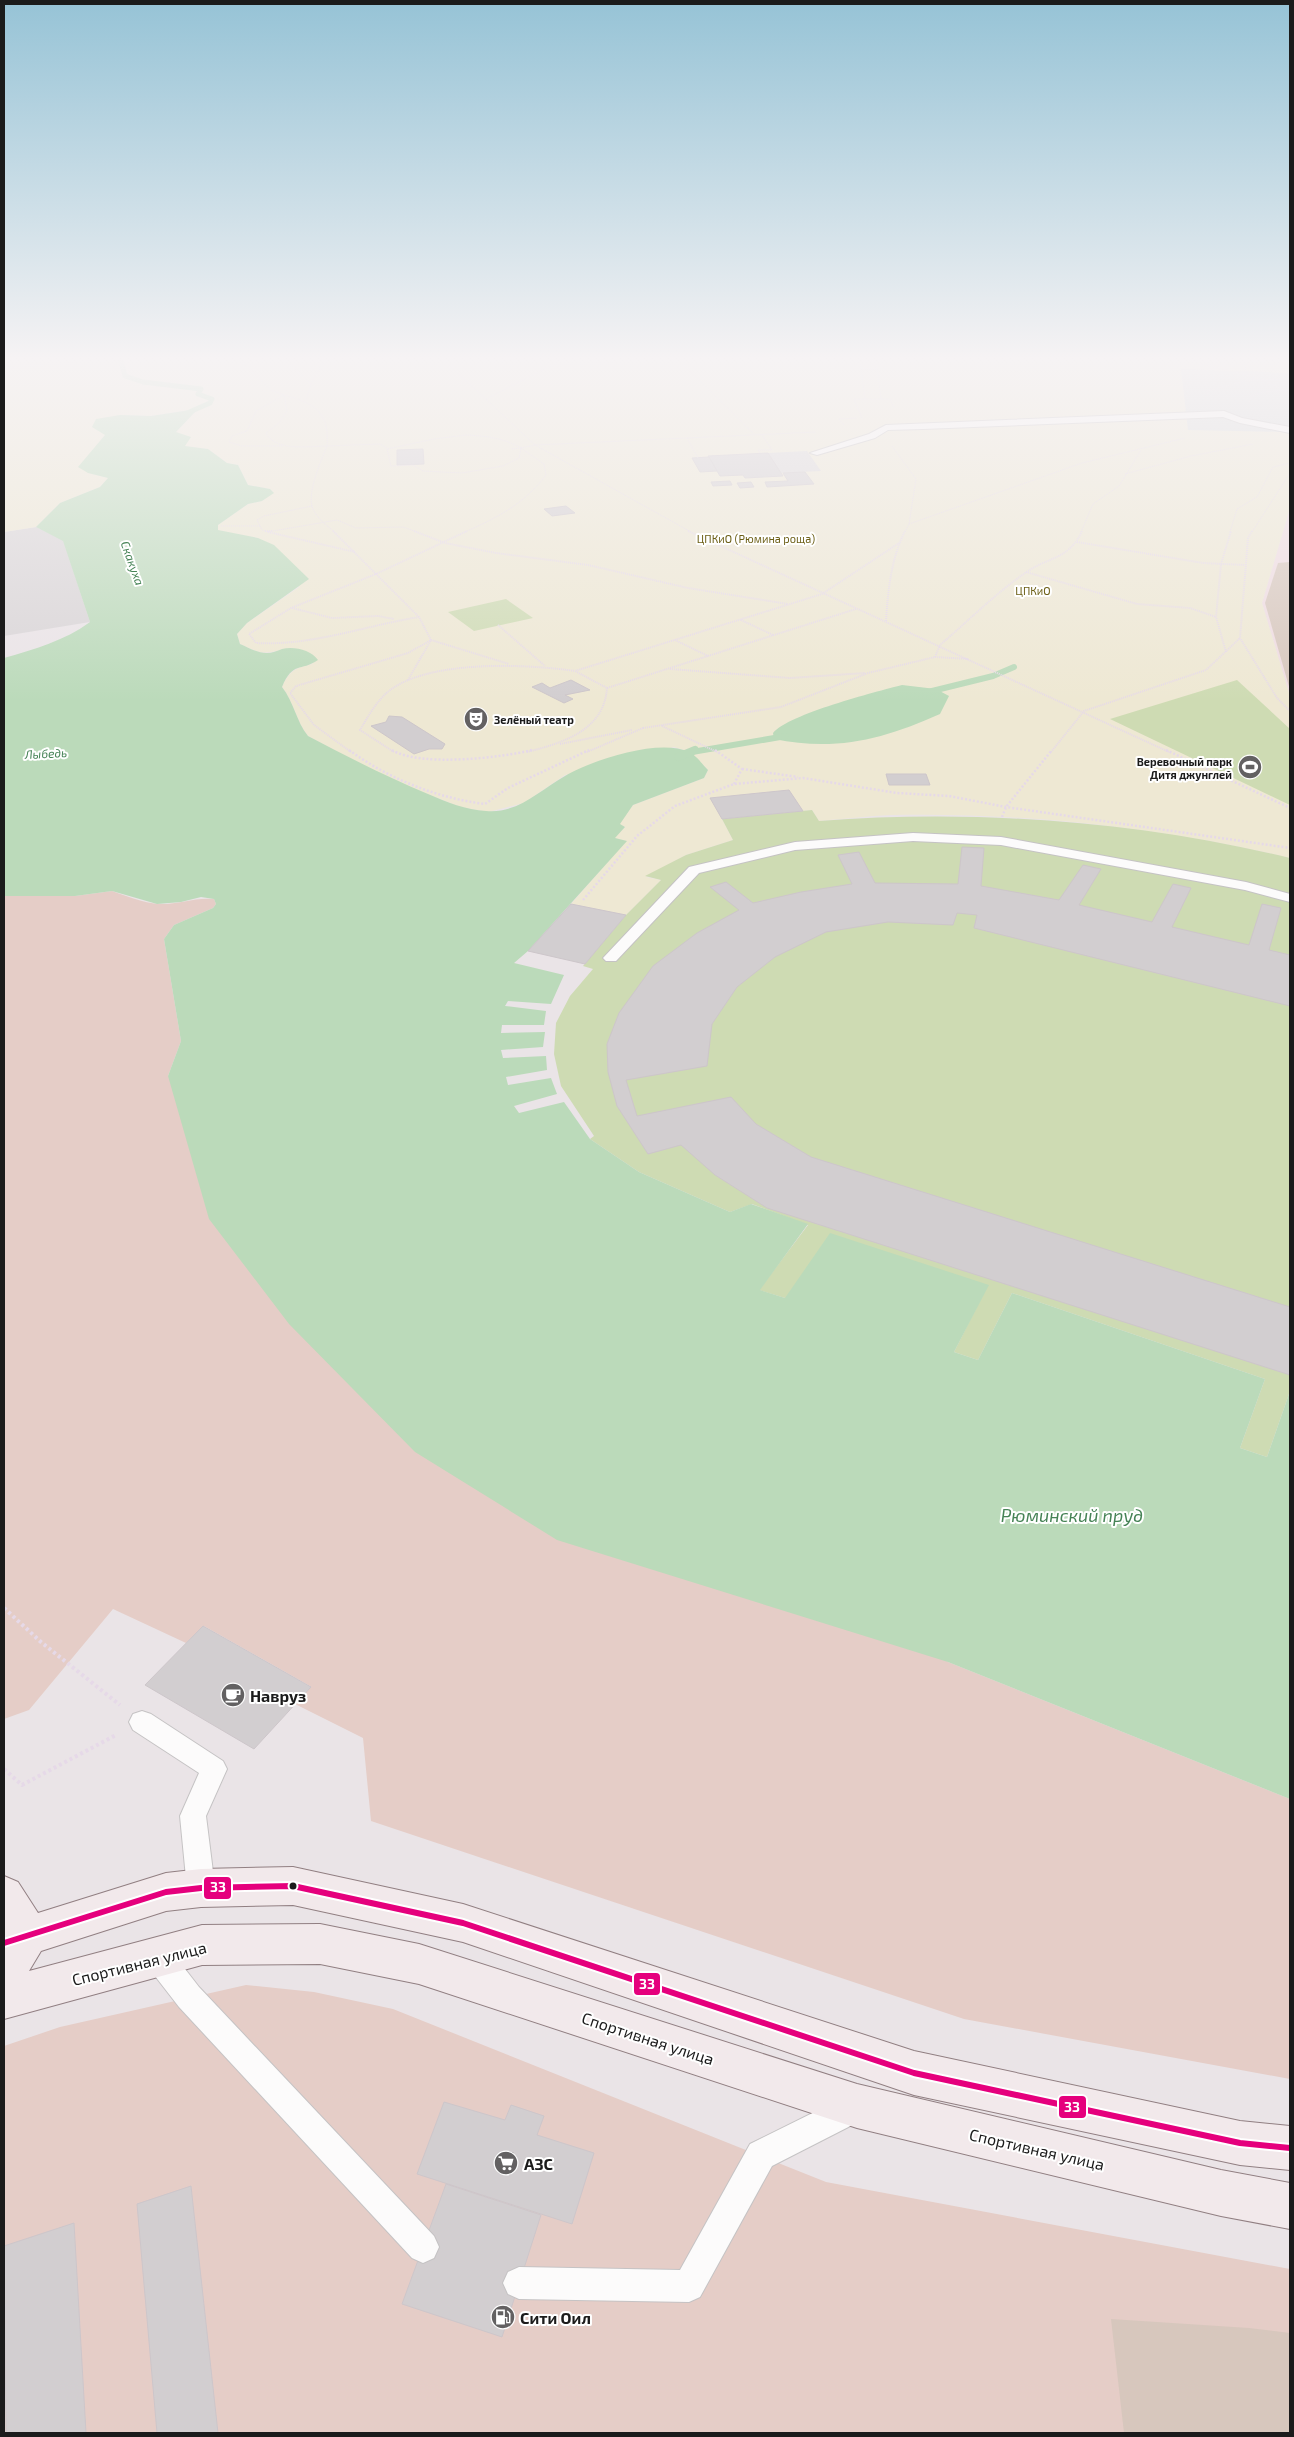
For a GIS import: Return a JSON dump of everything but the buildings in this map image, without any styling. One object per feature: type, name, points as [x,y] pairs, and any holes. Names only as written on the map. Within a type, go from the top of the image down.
[{"type":"main road","points":[[16,1938],[166,1892],[201,1888],[293,1886],[464,1923],[914,2073],[1240,2142],[1290,2148]]},
{"type":"main road","points":[[4,1895],[16,1938],[4,1973]]},
{"type":"main road","name":"Спортивная улица","points":[[4,1998],[202,1945],[320,1944],[419,1964],[857,2106],[1221,2193],[1290,2206]]},
{"type":"lane","points":[[611,958],[694,870],[795,846],[913,837],[1001,841],[1246,886],[1290,898]]},
{"type":"lane","points":[[142,1722],[214,1769],[194,1816],[201,1888]]},
{"type":"lane","points":[[158,1957],[189,1997],[423,2247]]},
{"type":"lane","points":[[519,2283],[689,2286],[761,2155],[857,2106]]},
{"type":"path","points":[[316,475],[312,506],[322,522],[356,552],[418,617],[431,640],[509,664]]},
{"type":"path","points":[[418,617],[397,620],[310,642],[274,645],[256,643],[248,634],[291,608],[376,574],[504,514],[532,493],[546,475]]},
{"type":"path","points":[[588,475],[697,536],[822,594],[940,644],[1290,808]]},
{"type":"path","points":[[886,621],[888,586],[899,543],[909,524],[916,479],[913,475]]},
{"type":"path","points":[[909,524],[1049,475]]},
{"type":"path","points":[[935,657],[940,644],[1026,572],[1066,554],[1077,542],[1093,504],[1119,486],[1125,475]]},
{"type":"path","points":[[1226,652],[1216,617],[1221,564],[1237,509],[1257,497],[1269,475]]},
{"type":"path","points":[[1289,475],[1248,538],[1240,638],[1278,698],[1290,711]]},
{"type":"path","points":[[312,506],[264,516],[257,520],[262,530],[267,532],[356,552]]},
{"type":"path","points":[[267,532],[337,520],[356,528],[404,527],[445,543],[496,553],[588,565],[688,588],[791,604]]},
{"type":"path","points":[[221,526],[260,526]]},
{"type":"path","points":[[1077,542],[1221,564],[1245,565]]},
{"type":"path","points":[[575,671],[822,594],[899,543]]},
{"type":"path","points":[[1026,572],[1137,604],[1190,608],[1216,617]]},
{"type":"path","points":[[291,608],[332,618],[378,616],[397,620]]},
{"type":"path","points":[[856,609],[607,688],[575,671],[545,666],[509,664],[461,667],[408,680],[388,692],[374,707],[360,730],[401,756],[461,760],[508,756],[643,728],[781,707],[868,673],[935,657],[972,660]]},
{"type":"path","points":[[741,620],[774,635]]},
{"type":"path","points":[[498,626],[545,666]]},
{"type":"path","points":[[1002,817],[1006,807],[1084,711],[1206,670],[1240,638]]},
{"type":"path","points":[[408,680],[431,640]]},
{"type":"path","points":[[431,640],[408,653],[296,686],[290,693],[314,725],[360,758],[410,784],[454,800],[485,804],[508,788],[568,762],[601,744],[643,728]]},
{"type":"path","points":[[675,640],[708,656]]},
{"type":"path","points":[[667,669],[790,678],[868,673]]},
{"type":"path","points":[[554,745],[586,730],[606,702],[607,688]]},
{"type":"path","points":[[661,726],[709,746],[742,769],[897,793],[949,796],[1006,807],[1290,848]]},
{"type":"path","points":[[734,784],[742,769]]},
{"type":"path","points":[[583,900],[638,836],[675,806],[734,784],[803,778]]},
{"type":"path","points":[[4,1608],[41,1642],[142,1722],[22,1784],[4,1769]]},
{"type":"shaded area","points":[[1290,508],[1290,696],[1262,603]]},
{"type":"shaded area","points":[[36,527],[63,540],[90,622],[4,636],[4,532]]},
{"type":"shaded area","points":[[1290,562],[1290,690],[1265,603],[1278,563]]},
{"type":"shaded area","points":[[506,599],[533,618],[474,631],[448,612]]},
{"type":"shaded area","name":"Веревочный парк Дитя джунглей","points":[[1237,680],[1290,729],[1290,805],[1110,719]]},
{"type":"shaded area","points":[[812,810],[819,821],[937,817],[1056,821],[1174,835],[1290,858],[1290,1391],[1267,1457],[1240,1448],[1265,1379],[1012,1293],[978,1360],[954,1352],[988,1285],[785,1298],[759,1290],[808,1225],[752,1204],[730,1212],[639,1172],[590,1139],[594,1136],[561,1086],[554,1054],[556,1023],[570,996],[593,969],[583,966],[626,915],[661,880],[645,876],[686,855],[733,840],[722,819]]},
{"type":"shaded area","points":[[112,891],[153,903],[165,904],[214,899],[216,904],[213,908],[174,925],[164,939],[181,1041],[168,1076],[948,1662],[1290,1799],[1290,2079],[964,2019],[371,1821],[363,1738],[295,1704],[310,1686],[204,1626],[186,1643],[113,1609],[29,1710],[4,1719],[4,896],[75,896]]},
{"type":"shaded area","points":[[246,1985],[314,1992],[393,2009],[826,2182],[1290,2269],[1290,2433],[4,2433],[4,2046],[60,2027]]},
{"type":"shaded area","points":[[1111,2319],[1249,2328],[1290,2333],[1290,2433],[1124,2433]]},
{"type":"green space","name":"ЦПКиО","points":[[4,475],[95,475],[108,478],[100,487],[60,503],[36,527],[4,532]]},
{"type":"green space","name":"ЦПКиО","points":[[243,475],[1290,475],[1290,508],[1262,603],[1290,696],[1290,858],[1242,847],[1142,830],[1041,819],[991,816],[891,815],[819,821],[812,810],[803,811],[789,790],[711,798],[733,840],[686,855],[646,877],[661,880],[626,915],[571,904],[626,841],[614,838],[625,827],[619,824],[633,805],[704,778],[708,770],[690,752],[674,747],[565,775],[524,803],[488,812],[460,807],[382,776],[308,736],[282,687],[290,673],[313,664],[284,649],[262,652],[252,649],[240,644],[237,634],[247,623],[299,587],[258,538],[218,531],[218,525],[248,504],[262,501],[273,492],[270,489],[248,485]]},
{"type":"water","name":"Рюминский пруд","points":[[95,475],[243,475],[248,485],[270,489],[274,493],[262,501],[248,504],[218,525],[218,530],[258,538],[274,545],[309,579],[247,623],[237,634],[240,644],[263,653],[287,648],[307,651],[315,657],[318,660],[312,664],[293,670],[282,687],[308,736],[398,781],[449,803],[479,810],[498,811],[508,809],[528,800],[577,770],[608,758],[644,749],[676,748],[689,752],[697,757],[708,770],[704,778],[633,805],[620,824],[625,827],[615,838],[627,841],[528,951],[514,963],[564,975],[551,1004],[508,1001],[505,1006],[546,1011],[544,1025],[502,1025],[501,1033],[545,1032],[543,1047],[501,1050],[503,1058],[546,1056],[547,1070],[506,1077],[508,1085],[551,1078],[557,1094],[514,1106],[519,1113],[564,1102],[590,1139],[639,1172],[730,1212],[751,1204],[808,1224],[760,1290],[785,1298],[830,1233],[989,1285],[954,1352],[978,1360],[1012,1293],[1265,1379],[1240,1448],[1267,1457],[1290,1391],[1290,1799],[948,1662],[557,1540],[415,1452],[289,1324],[209,1219],[168,1076],[181,1041],[164,939],[174,925],[213,908],[216,904],[214,899],[201,897],[181,902],[157,904],[112,891],[75,896],[4,896],[4,658],[60,639],[90,622],[63,541],[36,527],[60,503],[100,487],[108,478]]},
{"type":"water","points":[[902,685],[936,689],[949,696],[940,714],[899,730],[859,741],[818,744],[774,739],[773,733],[796,718],[833,704]]},
{"type":"waterway","points":[[924,693],[993,676],[1014,667]]},
{"type":"waterway","points":[[692,752],[786,736]]},
{"type":"waterway","points":[[678,757],[695,750]]},
{"type":"transit line","name":"33","points":[[4,1943],[166,1892],[201,1888],[293,1886],[463,1923],[914,2073],[1240,2143],[1290,2148]]},
{"type":"place","name":"Зелёный театр","points":[[476,719]]},
{"type":"place","name":"Веревочный парк Дитя джунглей","points":[[1250,767]]},
{"type":"place","name":"Навруз","points":[[233,1695]]},
{"type":"place","name":"АЗС","points":[[506,2163]]},
{"type":"place","name":"Сити Оил","points":[[503,2317]]},
{"type":"park label","name":"ЦПКиО (Рюмина роща)","points":[[756,538]]},
{"type":"water label","name":"Скакуха","points":[[133,563]]},
{"type":"water label","name":"Лыбедь","points":[[46,753]]}]
